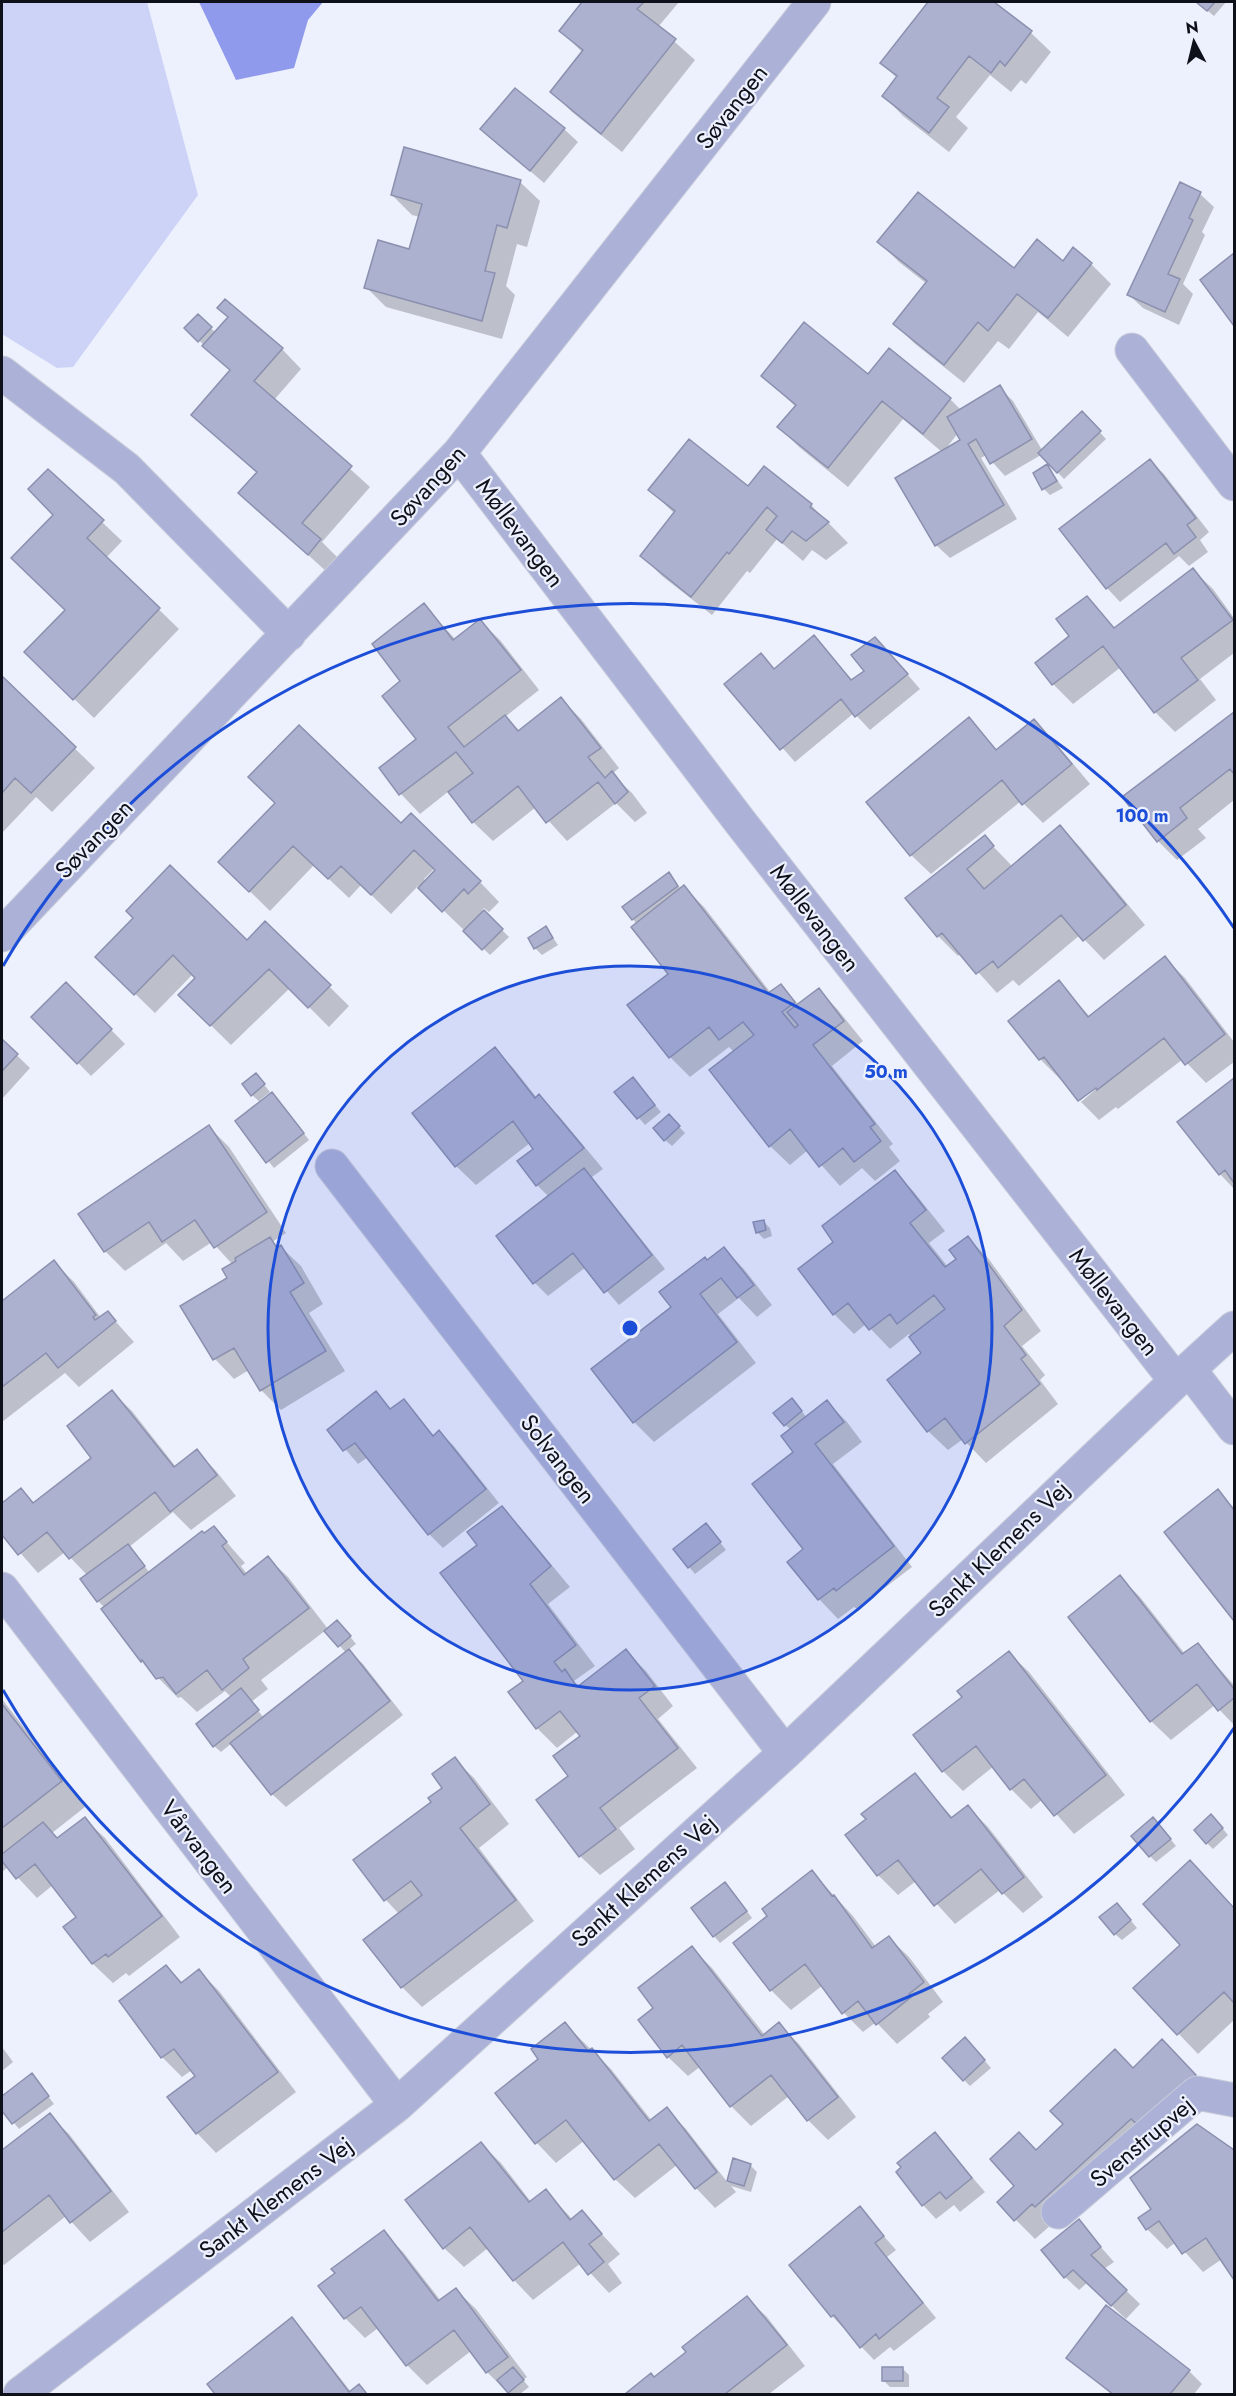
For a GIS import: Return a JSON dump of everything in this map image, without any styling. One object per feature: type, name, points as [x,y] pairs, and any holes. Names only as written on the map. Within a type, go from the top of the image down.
[{"type":"street","name":"Søvangen","points":[[2,935],[290,634],[459,453],[814,2]]},
{"type":"street","points":[[1132,350],[1234,484]]},
{"type":"street","points":[[2,372],[127,469],[290,634]]},
{"type":"street","name":"Møllevangen","points":[[459,453],[741,823],[1182,1375],[1234,1428]]},
{"type":"street","name":"Solvangen","points":[[332,1166],[785,1753]]},
{"type":"street","name":"Sankt Klemens Vej","points":[[20,2394],[397,2105],[785,1753],[1234,1328]]},
{"type":"street","name":"Vårvangen","points":[[2,1589],[397,2105]]},
{"type":"street","name":"Svenstrupvej","points":[[1058,2212],[1197,2093],[1234,2100]]},
{"type":"shaded area","points":[[2,2],[147,2],[198,195],[73,367],[57,368],[2,334]]},
{"type":"water","points":[[199,2],[323,2],[308,20],[294,68],[236,80]]},
{"type":"building","points":[[582,2],[644,2],[637,9],[676,39],[601,134],[550,92],[583,50],[559,31]]},
{"type":"building","points":[[928,2],[994,2],[1032,31],[1005,66],[1000,61],[991,73],[969,56],[937,98],[949,107],[929,133],[882,96],[897,76],[880,63]]},
{"type":"building","points":[[1196,2],[1215,2],[1207,11]]},
{"type":"building","points":[[515,88],[565,128],[530,171],[480,129]]},
{"type":"building","points":[[404,147],[521,180],[507,228],[497,225],[485,271],[495,273],[482,321],[364,288],[378,240],[409,249],[422,204],[391,195]]},
{"type":"building","points":[[1180,182],[1201,192],[1189,218],[1193,220],[1168,274],[1180,279],[1165,312],[1127,295]]},
{"type":"building","points":[[918,192],[1014,268],[1037,239],[1063,261],[1073,247],[1092,263],[1048,318],[1017,294],[988,331],[978,322],[944,365],[893,324],[927,281],[877,242]]},
{"type":"building","points":[[1234,253],[1234,326],[1200,280]]},
{"type":"building","points":[[225,299],[283,348],[254,381],[352,466],[302,523],[321,539],[308,555],[238,493],[257,472],[191,415],[230,370],[202,346],[228,317],[217,308]]},
{"type":"building","points":[[198,314],[212,327],[198,342],[184,328]]},
{"type":"building","points":[[804,322],[868,374],[889,348],[951,398],[923,434],[882,401],[828,468],[777,427],[796,405],[761,376]]},
{"type":"building","points":[[1000,385],[1032,439],[990,464],[976,439],[968,444],[1004,505],[935,546],[895,478],[960,440],[947,417]]},
{"type":"building","points":[[1082,411],[1101,431],[1057,473],[1038,453]]},
{"type":"building","points":[[689,439],[748,486],[764,466],[812,504],[810,507],[829,522],[806,541],[792,531],[782,543],[766,530],[777,516],[767,507],[691,597],[640,556],[675,511],[648,490]]},
{"type":"building","points":[[1150,459],[1196,518],[1187,525],[1196,537],[1174,554],[1166,543],[1106,589],[1059,529]]},
{"type":"building","points":[[1047,464],[1057,481],[1042,490],[1033,473]]},
{"type":"building","points":[[48,469],[104,520],[87,538],[160,608],[73,700],[24,652],[65,610],[11,558],[53,515],[28,489]]},
{"type":"building","points":[[1193,568],[1233,620],[1181,658],[1198,680],[1154,713],[1103,646],[1052,685],[1035,663],[1069,636],[1056,619],[1087,596],[1114,628]]},
{"type":"building","points":[[424,603],[453,640],[480,619],[521,670],[448,727],[464,747],[505,715],[518,731],[561,697],[601,748],[588,757],[605,778],[612,771],[628,792],[615,804],[598,782],[546,823],[518,786],[472,823],[448,792],[473,773],[456,752],[399,795],[379,768],[416,739],[382,696],[400,681],[372,644]]},
{"type":"building","points":[[814,635],[851,680],[864,671],[851,655],[875,637],[908,674],[855,717],[841,699],[780,750],[724,684],[761,653],[774,669]]},
{"type":"building","points":[[2,676],[76,747],[31,793],[15,778],[2,793]]},
{"type":"building","points":[[1234,712],[1234,774],[1230,769],[1180,808],[1187,818],[1157,842],[1122,797]]},
{"type":"building","points":[[969,717],[996,750],[1034,719],[1072,764],[1022,805],[1002,780],[910,856],[866,802]]},
{"type":"building","points":[[299,725],[401,823],[411,813],[481,881],[468,894],[464,889],[442,912],[418,888],[435,870],[414,850],[371,895],[341,866],[328,879],[293,846],[249,892],[218,862],[275,803],[248,777]]},
{"type":"building","points":[[1060,825],[1126,905],[1083,941],[1061,915],[998,968],[993,961],[976,974],[942,933],[937,937],[905,898],[985,835],[994,846],[967,869],[984,889]]},
{"type":"building","points":[[170,865],[247,940],[265,921],[331,985],[308,1008],[269,969],[210,1026],[178,995],[195,978],[173,955],[134,995],[95,957],[133,918],[126,911]]},
{"type":"building","points":[[669,872],[678,886],[632,920],[622,907]]},
{"type":"building","points":[[684,885],[768,993],[781,984],[795,1002],[782,1012],[795,1028],[798,1025],[787,1012],[819,988],[844,1021],[813,1045],[875,1124],[870,1127],[881,1141],[854,1162],[843,1148],[819,1167],[790,1129],[769,1147],[709,1070],[754,1035],[743,1022],[719,1040],[709,1027],[669,1058],[627,1005],[668,974],[631,927]]},
{"type":"building","points":[[484,910],[503,929],[482,950],[463,931]]},
{"type":"building","points":[[546,926],[553,938],[534,949],[528,938]]},
{"type":"building","points":[[1165,956],[1225,1034],[1185,1065],[1164,1038],[1097,1090],[1096,1088],[1078,1101],[1044,1057],[1039,1060],[1008,1021],[1059,980],[1088,1017]]},
{"type":"building","points":[[66,982],[112,1029],[77,1064],[31,1017]]},
{"type":"building","points":[[2,1039],[18,1054],[2,1071]]},
{"type":"building","points":[[495,1047],[535,1098],[539,1094],[584,1148],[536,1186],[517,1161],[533,1149],[513,1121],[455,1167],[412,1113]]},
{"type":"building","points":[[256,1073],[265,1084],[251,1096],[242,1084]]},
{"type":"building","points":[[633,1077],[655,1105],[637,1119],[614,1092]]},
{"type":"building","points":[[1234,1078],[1234,1183],[1225,1170],[1219,1175],[1177,1122]]},
{"type":"building","points":[[272,1092],[304,1133],[266,1163],[235,1121]]},
{"type":"building","points":[[669,1114],[680,1126],[664,1141],[653,1128]]},
{"type":"building","points":[[209,1125],[267,1212],[214,1248],[195,1220],[162,1242],[149,1222],[104,1252],[78,1214]]},
{"type":"building","points":[[584,1168],[652,1255],[604,1293],[573,1253],[533,1284],[496,1236]]},
{"type":"building","points":[[895,1170],[926,1210],[910,1223],[945,1267],[956,1259],[949,1250],[968,1236],[1022,1310],[1004,1326],[1026,1355],[1021,1359],[1040,1384],[965,1444],[945,1418],[927,1432],[887,1380],[921,1353],[909,1337],[945,1309],[934,1295],[897,1324],[890,1314],[869,1330],[848,1303],[833,1315],[798,1269],[833,1242],[822,1226]]},
{"type":"building","points":[[764,1220],[766,1230],[756,1233],[753,1222]]},
{"type":"building","points":[[270,1237],[277,1248],[281,1245],[304,1283],[290,1292],[326,1351],[260,1391],[234,1348],[213,1360],[180,1306],[227,1278],[222,1269],[236,1261],[235,1258]]},
{"type":"building","points":[[724,1247],[754,1285],[737,1298],[721,1278],[700,1294],[737,1342],[633,1423],[591,1369],[671,1307],[659,1292],[705,1257],[707,1260]]},
{"type":"building","points":[[54,1260],[96,1315],[93,1317],[95,1320],[108,1311],[116,1321],[58,1368],[46,1353],[2,1387],[2,1301]]},
{"type":"building","points":[[112,1390],[174,1467],[197,1449],[217,1475],[170,1512],[155,1492],[69,1559],[47,1532],[18,1555],[2,1535],[2,1503],[21,1488],[33,1503],[91,1458],[67,1426]]},
{"type":"building","points":[[376,1391],[390,1409],[404,1399],[433,1436],[439,1430],[486,1489],[428,1535],[355,1443],[343,1451],[327,1430]]},
{"type":"building","points":[[792,1398],[802,1411],[784,1426],[773,1413]]},
{"type":"building","points":[[827,1400],[844,1422],[815,1444],[894,1546],[836,1591],[834,1588],[818,1600],[787,1562],[803,1549],[752,1484],[793,1452],[781,1436]]},
{"type":"building","points":[[1218,1489],[1234,1510],[1234,1621],[1164,1532]]},
{"type":"building","points":[[502,1506],[551,1566],[530,1584],[576,1645],[554,1662],[562,1672],[565,1669],[577,1687],[626,1649],[655,1686],[639,1698],[678,1748],[600,1808],[616,1829],[579,1857],[536,1800],[568,1776],[553,1756],[580,1736],[560,1711],[536,1729],[508,1692],[523,1681],[440,1573],[477,1545],[467,1532]]},
{"type":"building","points":[[706,1523],[721,1542],[688,1568],[673,1549]]},
{"type":"building","points":[[214,1526],[227,1542],[222,1546],[244,1575],[268,1556],[309,1608],[243,1659],[249,1668],[222,1690],[207,1670],[176,1694],[163,1677],[156,1679],[142,1660],[141,1662],[101,1609],[202,1531],[204,1533]]},
{"type":"building","points":[[128,1544],[145,1566],[97,1602],[80,1579]]},
{"type":"building","points":[[1120,1575],[1182,1654],[1198,1643],[1234,1689],[1234,1698],[1218,1711],[1197,1684],[1150,1722],[1068,1617]]},
{"type":"building","points":[[337,1620],[351,1636],[338,1647],[324,1631]]},
{"type":"building","points":[[349,1649],[390,1701],[271,1795],[230,1743]]},
{"type":"building","points":[[1009,1651],[1106,1775],[1054,1816],[1024,1779],[1010,1790],[976,1746],[942,1772],[913,1735],[962,1697],[957,1691]]},
{"type":"building","points":[[241,1688],[259,1710],[213,1747],[196,1724]]},
{"type":"building","points":[[2,1704],[62,1781],[2,1828]]},
{"type":"building","points":[[455,1757],[490,1804],[460,1828],[516,1900],[401,1988],[363,1940],[422,1895],[411,1881],[384,1901],[353,1860],[431,1802],[428,1798],[442,1788],[432,1774]]},
{"type":"building","points":[[915,1773],[951,1818],[968,1805],[1024,1877],[1002,1894],[981,1869],[934,1906],[898,1860],[877,1876],[845,1835],[866,1819],[861,1814]]},
{"type":"building","points":[[1211,1814],[1223,1828],[1206,1844],[1194,1830]]},
{"type":"building","points":[[85,1817],[162,1916],[108,1957],[106,1954],[92,1964],[63,1927],[76,1917],[35,1864],[16,1879],[2,1861],[2,1854],[43,1822],[57,1838]]},
{"type":"building","points":[[1153,1817],[1171,1839],[1149,1857],[1131,1836]]},
{"type":"building","points":[[1190,1860],[1234,1908],[1234,2003],[1224,1992],[1177,2035],[1133,1988],[1180,1945],[1143,1904]]},
{"type":"building","points":[[812,1870],[832,1896],[834,1895],[872,1948],[889,1936],[924,1982],[909,1994],[911,1997],[876,2025],[858,2001],[842,2014],[805,1964],[770,1991],[733,1943],[767,1916],[762,1909]]},
{"type":"building","points":[[725,1882],[747,1911],[713,1937],[691,1908]]},
{"type":"building","points":[[1117,1903],[1131,1920],[1114,1935],[1099,1917]]},
{"type":"building","points":[[692,1946],[762,2036],[779,2022],[838,2097],[807,2121],[771,2075],[730,2107],[682,2045],[667,2058],[638,2020],[653,2008],[638,1988]]},
{"type":"building","points":[[166,1965],[181,1983],[199,1969],[278,2072],[196,2134],[167,2097],[195,2076],[174,2049],[161,2058],[119,2001]]},
{"type":"building","points":[[565,2022],[588,2051],[592,2048],[649,2121],[667,2107],[717,2172],[695,2189],[659,2144],[614,2180],[566,2120],[535,2144],[495,2093],[538,2059],[531,2049]]},
{"type":"building","points":[[965,2037],[985,2060],[963,2081],[942,2058]]},
{"type":"building","points":[[1162,2039],[1196,2075],[1140,2127],[1131,2119],[1035,2207],[1032,2204],[1014,2221],[997,2202],[1014,2186],[990,2159],[1019,2132],[1036,2150],[1063,2124],[1050,2111],[1115,2049],[1133,2068]]},
{"type":"building","points":[[32,2073],[49,2096],[12,2124],[2,2111],[2,2096]]},
{"type":"building","points":[[50,2113],[111,2191],[70,2223],[49,2195],[2,2232],[2,2150]]},
{"type":"building","points":[[1197,2124],[1234,2150],[1234,2280],[1206,2238],[1182,2254],[1159,2221],[1146,2230],[1138,2218],[1151,2209],[1130,2178]]},
{"type":"building","points":[[935,2132],[972,2178],[946,2199],[940,2192],[922,2206],[896,2172],[901,2167],[897,2163]]},
{"type":"building","points":[[481,2142],[529,2202],[546,2189],[570,2220],[582,2210],[602,2234],[589,2244],[604,2262],[588,2275],[563,2242],[513,2281],[470,2227],[443,2249],[405,2200]]},
{"type":"building","points":[[733,2158],[751,2164],[744,2186],[727,2181]]},
{"type":"building","points":[[860,2206],[884,2236],[875,2243],[923,2303],[879,2339],[876,2334],[860,2348],[834,2315],[831,2317],[789,2265]]},
{"type":"building","points":[[1079,2219],[1101,2247],[1091,2255],[1127,2290],[1111,2306],[1073,2270],[1064,2278],[1041,2250]]},
{"type":"building","points":[[384,2230],[438,2301],[456,2288],[508,2357],[486,2373],[454,2330],[406,2366],[361,2307],[344,2319],[318,2286],[335,2273],[331,2269]]},
{"type":"building","points":[[747,2296],[787,2345],[725,2394],[625,2394],[651,2373],[654,2377],[686,2352],[682,2347]]},
{"type":"building","points":[[1106,2305],[1190,2370],[1170,2394],[1113,2394],[1066,2358]]},
{"type":"building","points":[[292,2317],[349,2392],[359,2384],[367,2394],[215,2394],[207,2384]]},
{"type":"building","points":[[513,2367],[524,2380],[508,2393],[497,2380]]},
{"type":"building","points":[[882,2367],[903,2367],[903,2381],[882,2381]]}]
